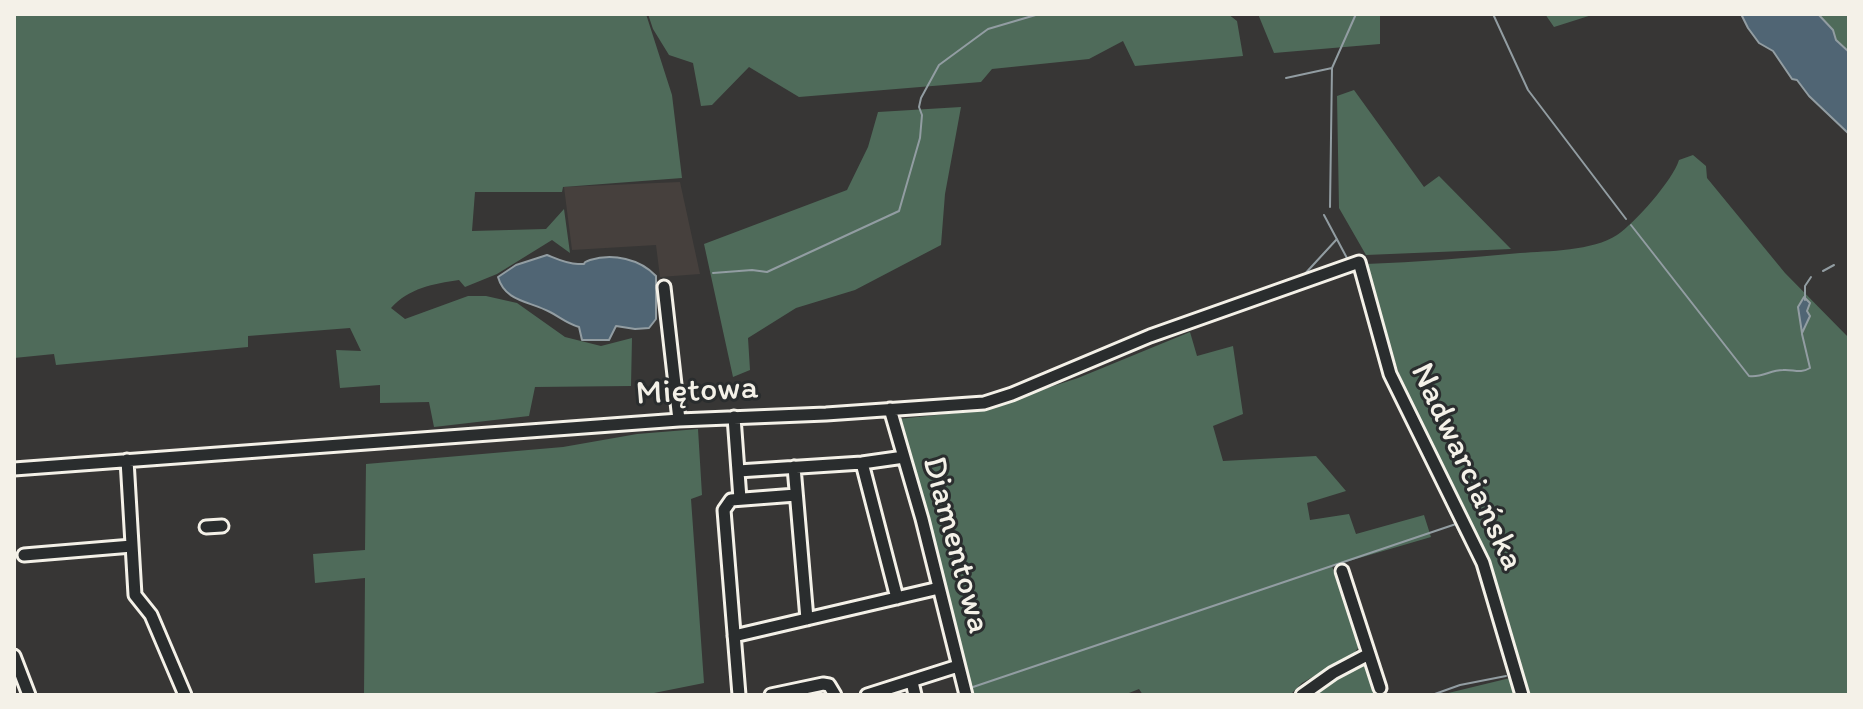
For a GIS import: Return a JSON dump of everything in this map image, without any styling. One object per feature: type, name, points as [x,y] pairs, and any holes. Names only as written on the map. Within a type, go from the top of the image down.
[{"type":"street","name":"Miętowa","points":[[14,469],[679,420],[992,401],[1150,336],[1359,262]]},
{"type":"street","name":"Nadwarciańska","points":[[1359,262],[1390,374],[1483,563],[1522,695]]},
{"type":"street","points":[[664,287],[679,420]]},
{"type":"street","name":"Diamentowa","points":[[890,409],[966,695]]},
{"type":"street","points":[[734,417],[740,499]]},
{"type":"street","points":[[738,471],[862,463],[904,457]]},
{"type":"street","points":[[127,460],[135,595],[151,615],[185,695]]},
{"type":"street","points":[[862,463],[897,598]]},
{"type":"street","points":[[794,467],[807,619]]},
{"type":"street","points":[[739,695],[723,515],[731,500],[796,495]]},
{"type":"street","points":[[206,527],[222,526]]},
{"type":"street","points":[[24,555],[132,546]]},
{"type":"street","points":[[1342,571],[1380,688]]},
{"type":"street","points":[[734,636],[939,588]]},
{"type":"street","points":[[1302,695],[1333,673],[1369,654]]},
{"type":"street","points":[[14,656],[29,695]]},
{"type":"street","points":[[867,695],[958,666]]},
{"type":"street","points":[[912,682],[915,695]]},
{"type":"street","points":[[771,695],[823,684],[829,685],[835,695]]},
{"type":"shaded area","points":[[680,182],[700,274],[660,277],[656,245],[572,250],[564,187]]},
{"type":"green space","points":[[14,14],[646,14],[672,95],[682,178],[563,187],[562,192],[475,192],[472,231],[546,229],[564,209],[570,253],[552,240],[497,274],[465,287],[459,280],[422,288],[391,308],[405,319],[468,296],[486,296],[517,303],[565,337],[601,346],[632,338],[631,386],[535,387],[529,416],[434,427],[429,402],[380,403],[380,385],[340,388],[336,350],[361,351],[350,328],[248,336],[248,347],[56,365],[54,354],[14,358]]},
{"type":"green space","points":[[648,14],[1228,14],[1237,21],[1243,56],[1135,66],[1123,41],[1089,59],[992,69],[981,82],[799,97],[749,67],[712,105],[701,106],[693,63],[669,55]]},
{"type":"green space","points":[[1258,14],[1380,14],[1380,44],[1274,53]]},
{"type":"green space","points":[[1545,14],[1595,14],[1554,27]]},
{"type":"green space","points":[[1818,14],[1849,14],[1849,52],[1836,40],[1833,30]]},
{"type":"green space","points":[[1354,90],[1424,187],[1439,176],[1511,249],[1366,255],[1339,208],[1337,96]]},
{"type":"green space","points":[[961,107],[945,194],[941,245],[855,290],[796,308],[748,338],[750,370],[733,377],[704,244],[847,190],[868,147],[878,112]]},
{"type":"green space","points":[[1693,155],[1706,166],[1707,178],[1785,273],[1849,338],[1849,695],[1531,695],[1407,397],[1363,267],[1366,264],[1557,251],[1596,244],[1625,229],[1661,189],[1679,160]]},
{"type":"green space","points":[[1190,332],[1197,356],[1233,346],[1243,414],[1213,426],[1223,461],[1316,456],[1346,491],[1307,503],[1310,520],[1349,514],[1356,534],[1424,515],[1431,537],[1332,566],[1359,647],[1354,653],[1302,683],[1290,695],[1143,695],[1139,689],[1124,695],[973,695],[898,419],[976,411],[1078,378]]},
{"type":"green space","points":[[698,429],[702,495],[691,499],[704,683],[644,695],[364,695],[365,578],[315,583],[313,554],[365,550],[366,464],[563,447],[637,434]]},
{"type":"green space","points":[[1367,660],[1377,695],[1303,695]]},
{"type":"green space","points":[[1510,678],[1516,695],[1440,695]]},
{"type":"water","points":[[1741,14],[1818,14],[1833,30],[1836,40],[1849,52],[1849,134],[1809,96],[1797,80],[1792,79],[1773,51],[1759,43]]},
{"type":"water","points":[[547,255],[574,264],[608,257],[642,265],[656,276],[656,319],[649,328],[616,326],[609,340],[582,340],[579,327],[519,300],[501,285],[498,277],[516,265]]},
{"type":"water","points":[[1804,297],[1810,303],[1807,311],[1810,316],[1802,333],[1798,307]]},
{"type":"waterway","points":[[713,273],[767,272],[899,211],[920,138],[921,98],[939,65],[988,29],[1039,14]]},
{"type":"waterway","points":[[1330,207],[1332,68],[1356,14]]},
{"type":"waterway","points":[[1493,14],[1528,90],[1626,219]]},
{"type":"waterway","points":[[1286,78],[1332,68]]},
{"type":"waterway","points":[[1324,215],[1348,260]]},
{"type":"waterway","points":[[1631,225],[1749,376],[1810,368],[1802,334]]},
{"type":"waterway","points":[[1302,277],[1337,239]]},
{"type":"waterway","points":[[1823,271],[1834,265]]},
{"type":"waterway","points":[[1805,300],[1805,286],[1811,277]]},
{"type":"waterway","points":[[1388,382],[1461,535]]},
{"type":"waterway","points":[[973,687],[1456,524]]},
{"type":"waterway","points":[[1432,695],[1460,685],[1506,676]]}]
